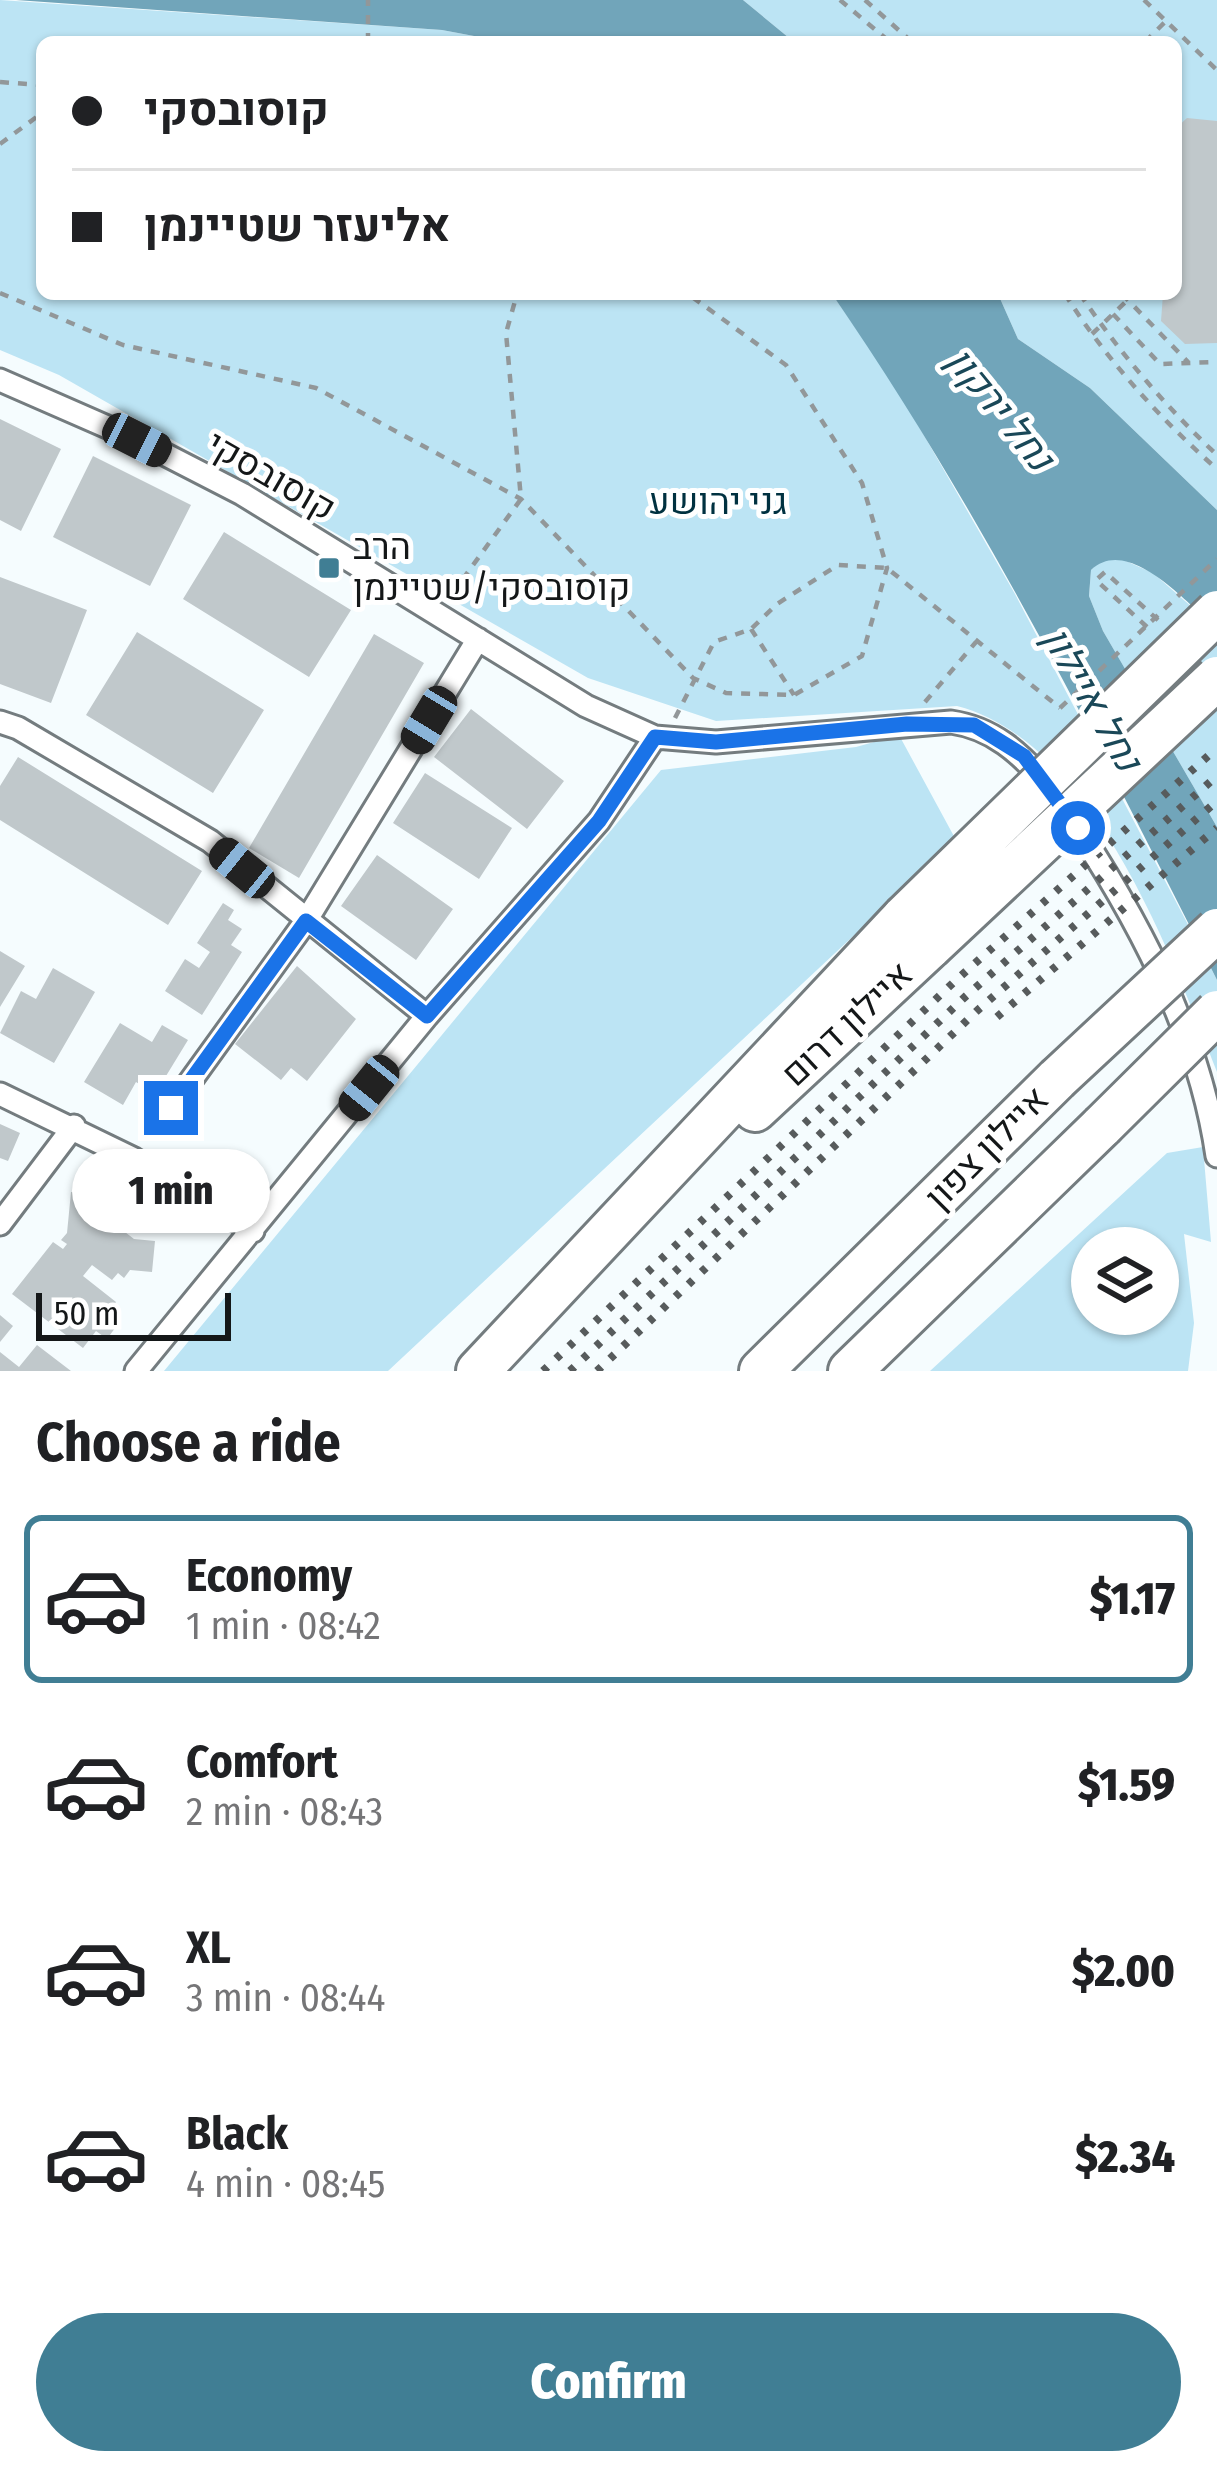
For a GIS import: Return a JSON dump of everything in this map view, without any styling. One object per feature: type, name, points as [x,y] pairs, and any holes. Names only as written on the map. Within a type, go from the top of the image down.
[{"type":"highway","points":[[478,1371],[917,932],[1217,612]]},
{"type":"highway","name":"איילון דרום","points":[[917,932],[1217,679]]},
{"type":"highway","name":"איילון צפון","points":[[761,1371],[1057,1079],[1217,930]]},
{"type":"highway","points":[[850,1371],[1217,1012]]},
{"type":"street","name":"קוסובסקי","points":[[0,380],[137,440],[242,494],[586,706],[660,738],[716,742],[907,724],[974,725],[1024,756],[1056,796],[1140,936],[1178,1014],[1202,1082],[1217,1156]]},
{"type":"street","points":[[171,1108],[306,921],[478,639]]},
{"type":"street","points":[[0,722],[18,728],[209,841],[427,1016]]},
{"type":"street","points":[[136,1371],[427,1016],[599,821],[660,738]]},
{"type":"street","points":[[0,1094],[74,1126],[253,1231]]},
{"type":"street","points":[[0,1224],[74,1126]]},
{"type":"path","points":[[368,0],[368,36]]},
{"type":"path","points":[[865,0],[905,36]]},
{"type":"path","points":[[1144,0],[1182,36]]},
{"type":"path","points":[[845,2],[883,36]]},
{"type":"path","points":[[1151,36],[1166,21]]},
{"type":"path","points":[[1182,36],[1217,70]]},
{"type":"path","points":[[0,82],[36,85]]},
{"type":"path","points":[[0,144],[36,117]]},
{"type":"path","points":[[0,293],[123,345],[316,388],[521,499],[693,678],[726,693],[794,695],[862,656],[886,568],[862,483],[786,365],[696,300]]},
{"type":"path","points":[[438,613],[521,499],[506,333],[515,300]]},
{"type":"path","points":[[1069,300],[1092,334],[1217,469]]},
{"type":"path","points":[[1084,300],[1217,455]]},
{"type":"path","points":[[1092,334],[1125,300]]},
{"type":"path","points":[[1132,300],[1188,362]]},
{"type":"path","points":[[1113,314],[1160,364],[1217,362]]},
{"type":"path","points":[[660,738],[715,642],[751,629],[777,604],[838,565],[886,568],[1060,708],[1217,560]]},
{"type":"path","points":[[1147,627],[1096,580],[1105,572],[1169,629]]},
{"type":"path","points":[[751,629],[794,695]]},
{"type":"path","points":[[907,724],[976,642]]},
{"type":"green space","name":"גני יהושע","points":[[0,0],[474,36],[36,36],[36,300],[836,300],[894,383],[1015,594],[1217,980],[1217,1072],[1176,970],[1121,858],[1087,806],[1049,762],[1006,727],[957,706],[716,721],[588,678],[59,375],[0,350]]},
{"type":"green space","points":[[743,0],[1217,0],[1217,510],[1090,388],[1018,339],[1001,300],[1182,300],[1182,36],[787,36]]},
{"type":"green space","points":[[1117,557],[1153,573],[1217,629],[1217,827],[1103,631],[1089,596],[1091,570],[1102,559]]},
{"type":"green space","points":[[899,735],[956,840],[388,1371],[164,1371],[661,770],[856,747]]},
{"type":"green space","points":[[1203,1147],[1211,1242],[1184,1234],[1194,1323],[1188,1371],[930,1371],[1071,1241],[1071,1335],[1179,1335],[1179,1227],[1087,1227],[1167,1153]]},
{"type":"water","points":[[16,0],[743,0],[787,36],[474,36]]},
{"type":"water","points":[[836,300],[1001,300],[1018,339],[1090,388],[1217,510],[1217,629],[1157,577],[1122,561],[1106,561],[1091,570],[1089,596],[1103,631],[1217,827],[1217,980],[1083,717],[988,544]]},
{"type":"building","points":[[1187,118],[1217,121],[1217,343],[1185,344],[1161,321],[1163,300],[1182,300],[1182,123]]},
{"type":"building","points":[[0,419],[61,449],[21,531],[0,520]]},
{"type":"building","points":[[93,456],[191,505],[150,586],[53,537]]},
{"type":"building","points":[[224,532],[351,610],[309,677],[183,599]]},
{"type":"building","points":[[0,577],[87,610],[51,703],[0,684]]},
{"type":"building","points":[[137,632],[264,710],[213,793],[86,715]]},
{"type":"building","points":[[374,634],[424,663],[299,878],[249,848]]},
{"type":"building","points":[[471,709],[564,781],[527,829],[434,757]]},
{"type":"building","points":[[18,757],[202,871],[168,925],[0,820],[0,786]]},
{"type":"building","points":[[425,773],[512,828],[479,879],[393,823]]},
{"type":"building","points":[[377,855],[453,909],[416,960],[341,906]]},
{"type":"building","points":[[223,903],[234,910],[228,920],[242,929],[231,945],[242,952],[202,1015],[165,991],[185,959],[199,968],[210,952],[197,943]]},
{"type":"building","points":[[0,951],[25,966],[0,1007]]},
{"type":"building","points":[[297,966],[356,1019],[307,1081],[291,1068],[281,1080],[235,1044]]},
{"type":"building","points":[[53,968],[95,992],[54,1063],[0,1033],[21,991],[36,999]]},
{"type":"building","points":[[120,1023],[152,1042],[162,1025],[188,1040],[155,1094],[136,1082],[123,1105],[84,1082]]},
{"type":"building","points":[[0,1124],[20,1133],[8,1161],[0,1158]]},
{"type":"building","points":[[71,1192],[106,1196],[103,1215],[134,1239],[155,1241],[152,1272],[130,1270],[124,1278],[118,1273],[112,1280],[92,1265],[83,1276],[116,1302],[106,1315],[118,1324],[107,1339],[96,1331],[83,1348],[12,1294],[53,1242],[63,1249],[67,1244],[61,1240],[67,1233]]},
{"type":"building","points":[[0,1315],[13,1326],[0,1342]]},
{"type":"building","points":[[37,1345],[71,1371],[0,1371],[0,1352],[19,1367]]},
{"type":"railway","points":[[543,1371],[954,982],[1217,748]]},
{"type":"railway","points":[[570,1371],[966,996],[1217,776]]},
{"type":"railway","points":[[597,1371],[979,1009],[1217,801]]},
{"type":"railway","points":[[997,1017],[1217,828]]},
{"type":"place","name":"הרב קוסובסקי/שטיינמן","points":[[329,568]]},
{"type":"route","points":[[171,1108],[306,921],[427,1016],[599,821],[655,737],[716,742],[907,724],[974,725],[1024,756],[1078,828]]},
{"type":"water label","name":"נחל ירקון","points":[[1000,409]]},
{"type":"water label","name":"נחל איילון","points":[[1092,699]]}]
